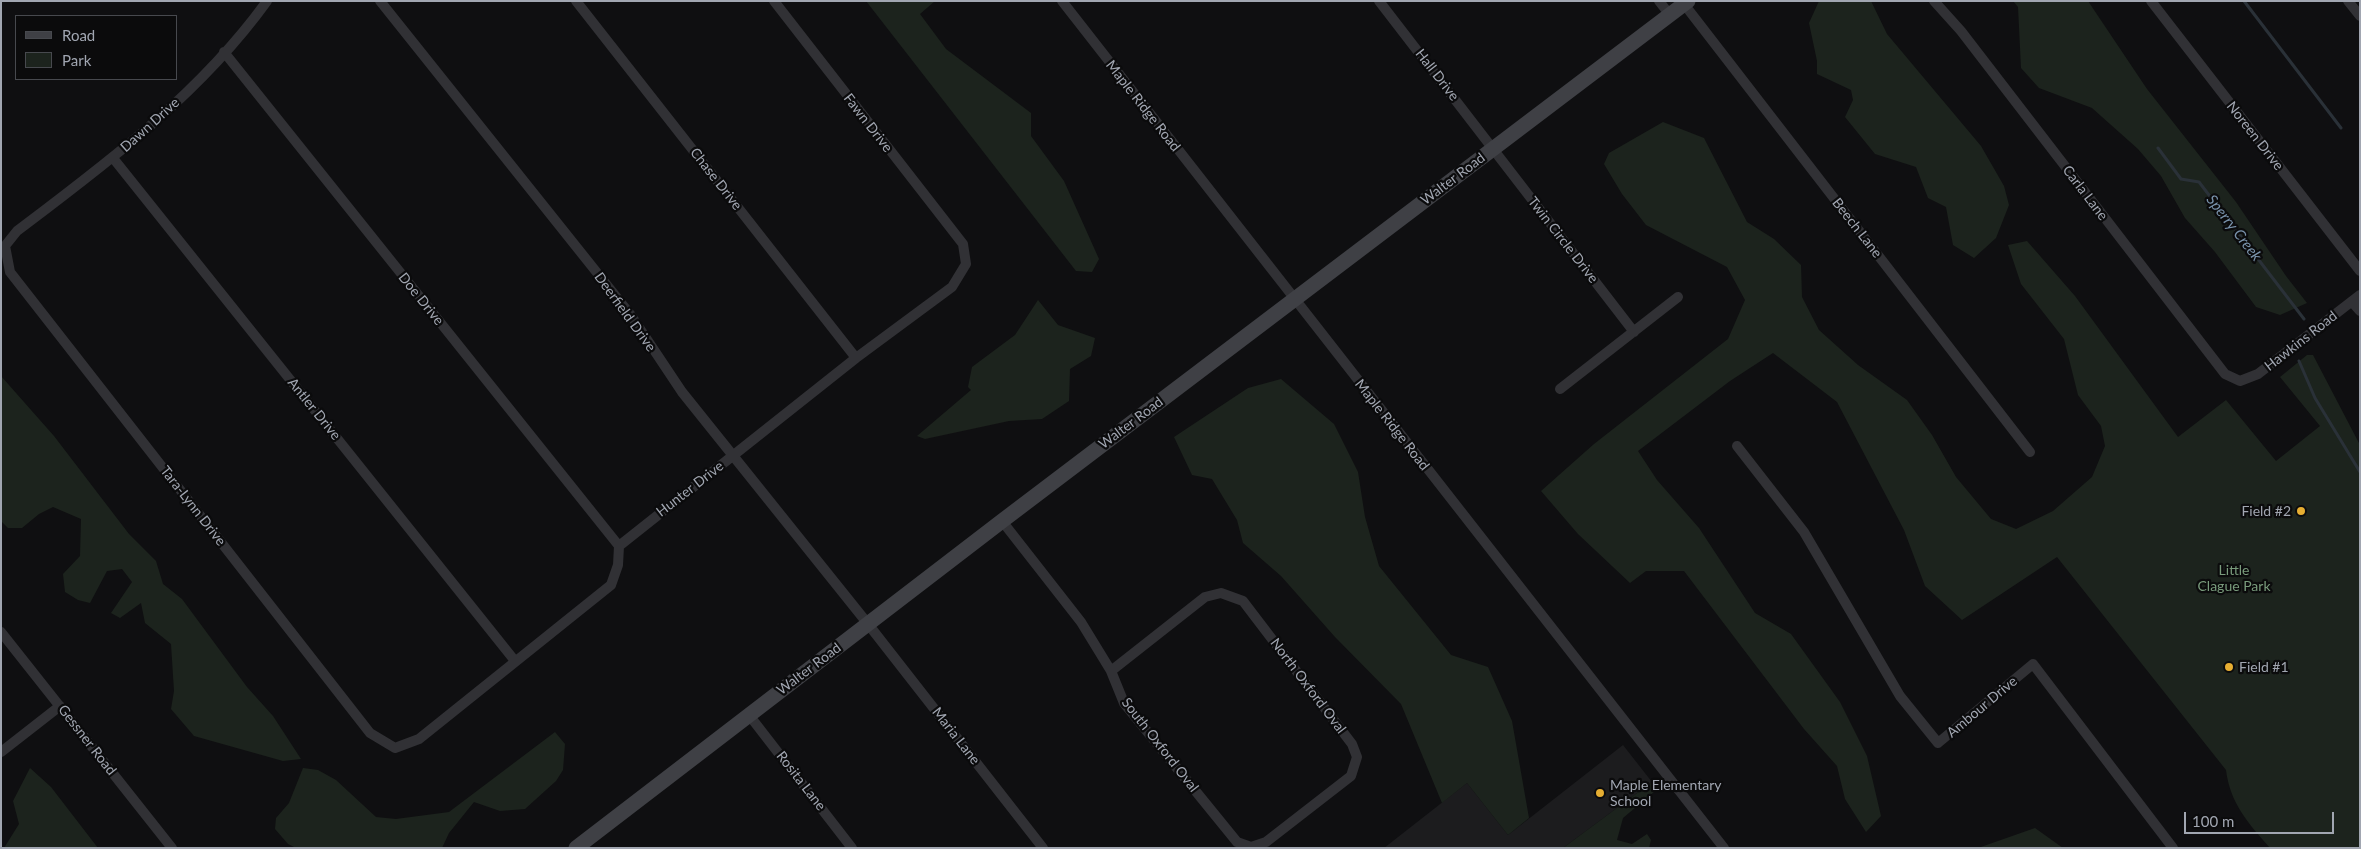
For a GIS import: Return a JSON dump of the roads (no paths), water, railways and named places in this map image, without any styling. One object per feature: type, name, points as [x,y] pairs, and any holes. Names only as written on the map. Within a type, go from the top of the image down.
[{"type":"street","name":"Dawn Drive","points":[[17,231],[113,158],[171,108],[224,52],[266,1]]},
{"type":"street","name":"Deerfield Drive","points":[[380,1],[630,314],[682,392],[868,624]]},
{"type":"street","name":"Chase Drive","points":[[576,1],[856,358]]},
{"type":"street","name":"Fawn Drive","points":[[774,1],[963,244]]},
{"type":"street","name":"Maple Ridge Road","points":[[1062,1],[1724,848]]},
{"type":"street","name":"Hall Drive","points":[[1379,1],[1494,148]]},
{"type":"street","points":[[1659,1],[1670,15]]},
{"type":"street","name":"Carla Lane","points":[[1934,1],[1962,31],[2217,365],[2225,374],[2240,381]]},
{"type":"street","name":"Noreen Drive","points":[[2151,1],[2360,271]]},
{"type":"street","points":[[2348,1],[2360,16]]},
{"type":"street","name":"Walter Road","points":[[576,848],[1002,521],[1686,3]]},
{"type":"street","name":"Beech Lane","points":[[1686,3],[2030,452]]},
{"type":"street","name":"Doe Drive","points":[[224,52],[619,546]]},
{"type":"street","name":"Twin Circle Drive","points":[[1494,148],[1634,332]]},
{"type":"street","name":"Antler Drive","points":[[113,158],[515,660]]},
{"type":"street","name":"Tara-Lynn Drive","points":[[17,231],[5,246],[10,272],[370,733],[395,748],[419,739],[515,660]]},
{"type":"street","name":"Hunter Drive","points":[[619,546],[856,358],[952,287],[966,264],[963,244]]},
{"type":"street","points":[[1560,388],[1678,297]]},
{"type":"street","points":[[2356,299],[2360,311]]},
{"type":"street","name":"Hawkins Road","points":[[2240,381],[2258,374],[2356,299]]},
{"type":"street","name":"Ambour Drive","points":[[1737,446],[1804,532],[1900,696],[1938,743],[2033,664],[2173,848]]},
{"type":"street","name":"South Oxford Oval","points":[[1002,521],[1081,622],[1111,671],[1124,703],[1237,842]]},
{"type":"street","points":[[515,660],[611,585],[618,565],[619,546]]},
{"type":"street","name":"North Oxford Oval","points":[[1111,671],[1204,597],[1221,593],[1243,601],[1352,744],[1357,757],[1351,776],[1266,842],[1251,847],[1237,842]]},
{"type":"street","name":"Maria Lane","points":[[868,624],[1043,848]]},
{"type":"street","name":"Gessner Road","points":[[1,632],[172,848]]},
{"type":"street","points":[[1,752],[60,706]]},
{"type":"street","name":"Rosita Lane","points":[[749,715],[852,848]]},
{"type":"waterway","points":[[2244,1],[2341,128]]},
{"type":"waterway","name":"Sperry Creek","points":[[2158,148],[2181,179],[2199,182],[2304,319]]},
{"type":"waterway","name":"Sperry Creek","points":[[2299,361],[2315,398],[2360,472]]},
{"type":"place","name":"Field #2","points":[[2301,511]]},
{"type":"place","name":"Field #1","points":[[2229,667]]},
{"type":"place","name":"Maple Elementary School","points":[[1600,793]]},
{"type":"park label","name":"Little Clague Park","points":[[2234,578]]}]
